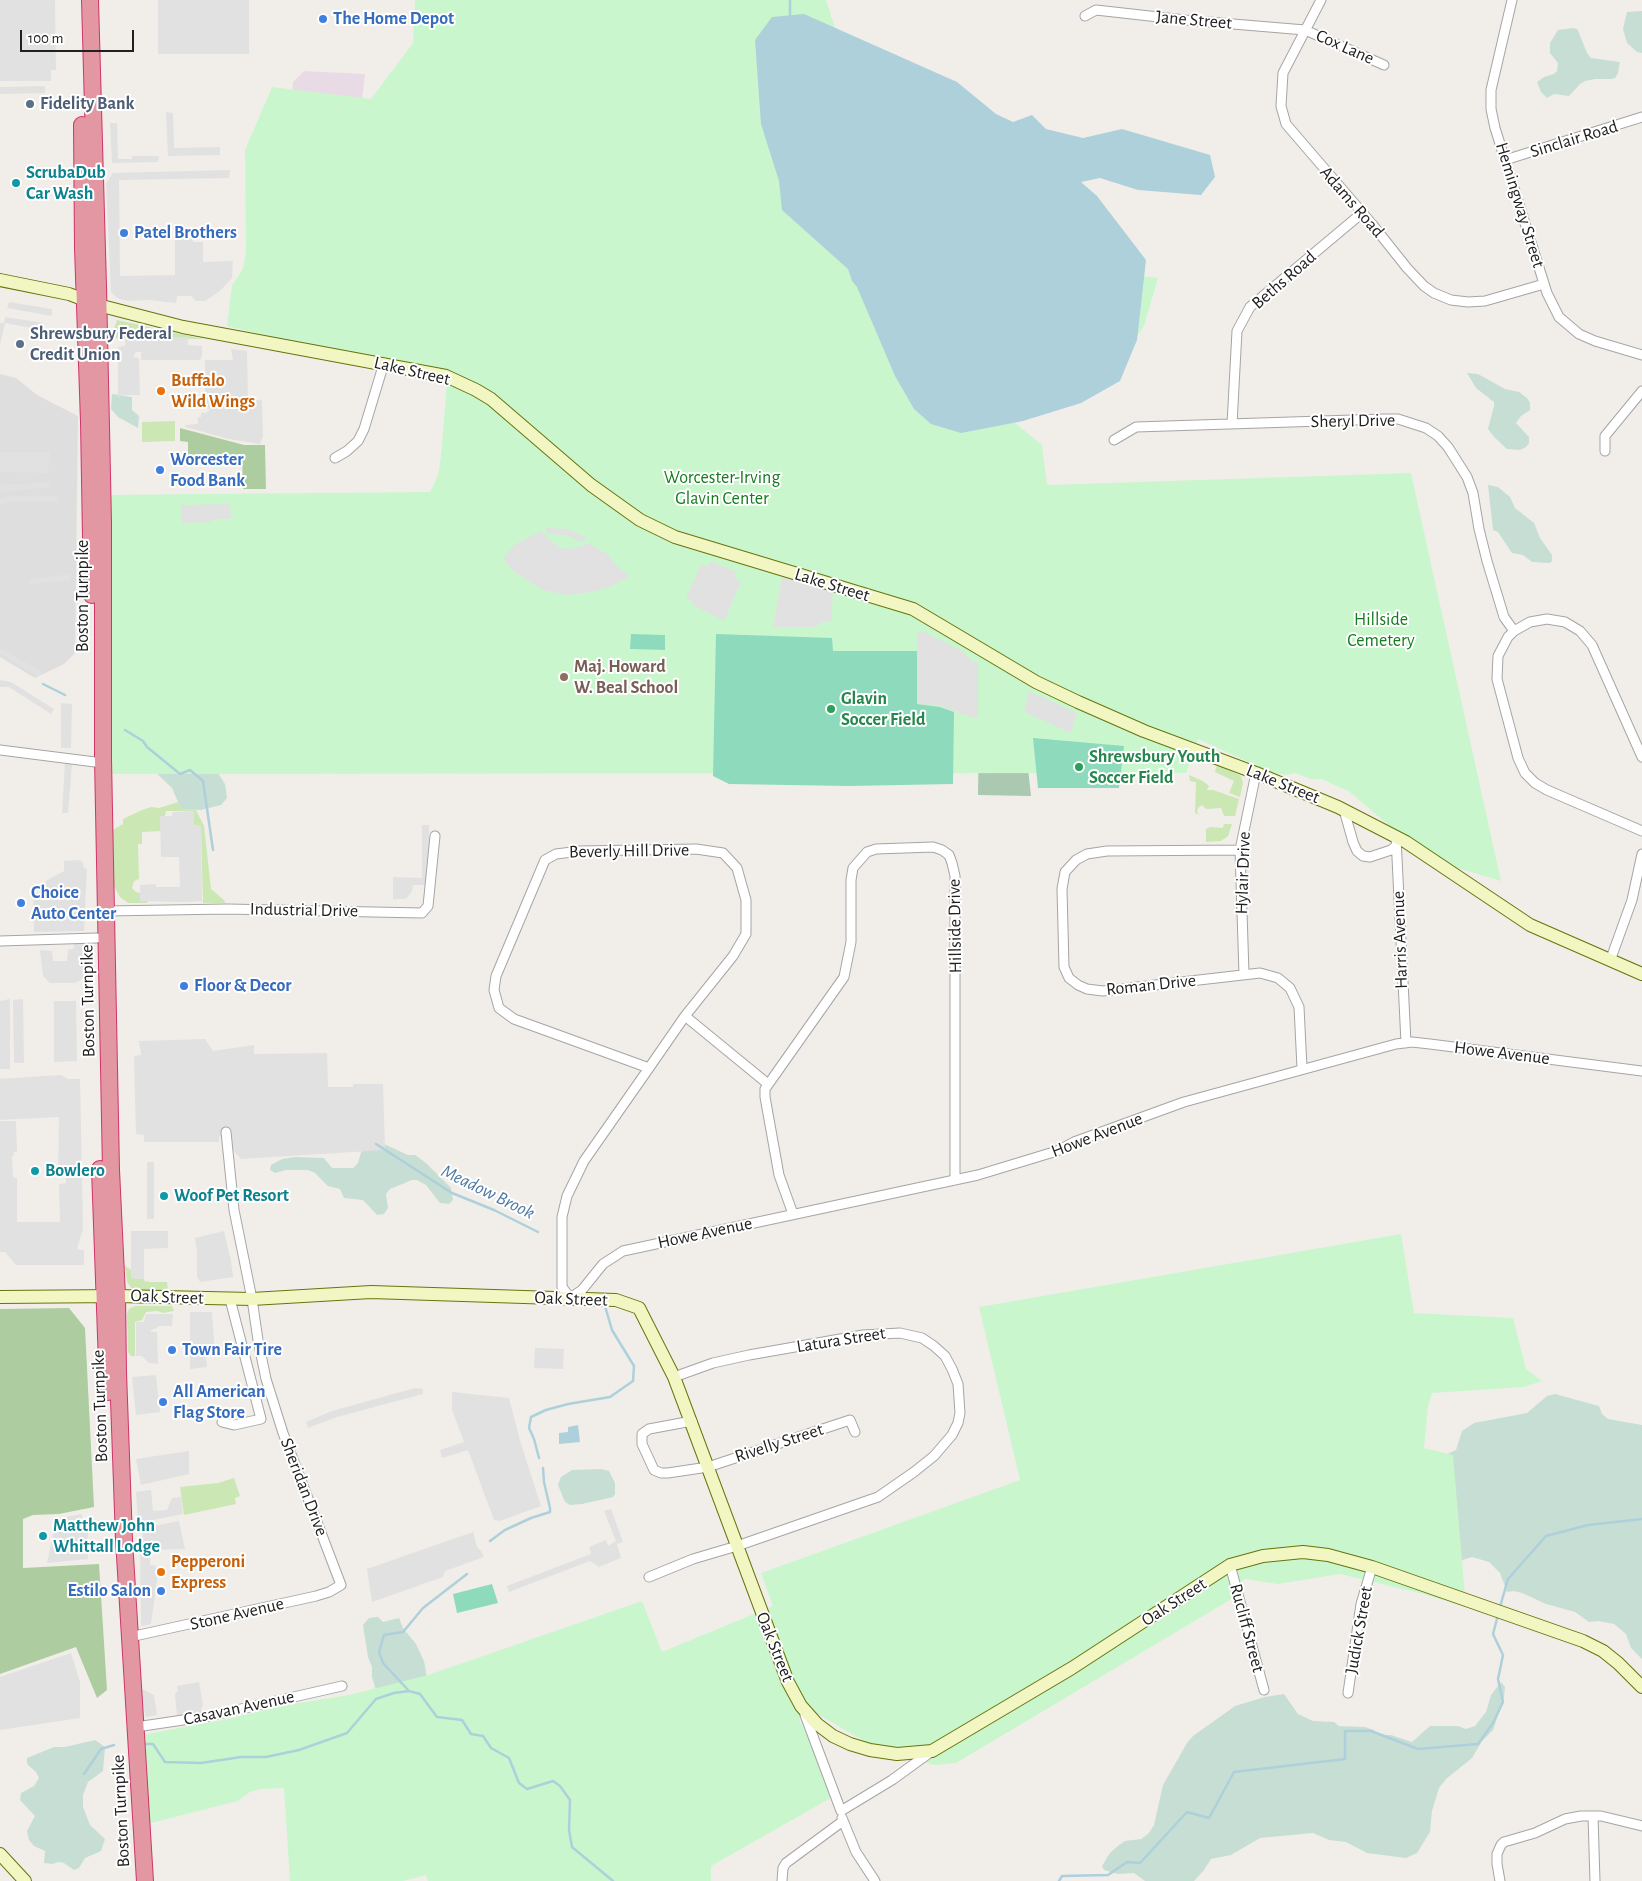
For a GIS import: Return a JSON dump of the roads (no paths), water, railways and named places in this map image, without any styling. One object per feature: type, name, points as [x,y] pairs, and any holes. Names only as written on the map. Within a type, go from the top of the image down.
[{"type":"highway","name":"Boston Turnpike","points":[[82,0],[91,302],[102,523],[102,700],[111,1170],[111,1465],[134,1881]]},
{"type":"highway","name":"Boston Turnpike","points":[[90,0],[91,302],[89,422],[98,1068],[145,1881]]},
{"type":"street","name":"Adams Road","points":[[1321,0],[1283,73],[1281,106],[1286,124],[1407,268],[1424,286],[1434,293],[1451,300],[1485,301],[1544,284]]},
{"type":"street","name":"Hemingway Street","points":[[1512,0],[1493,79],[1490,100],[1493,119],[1505,160],[1544,284],[1554,310],[1572,329],[1595,341],[1642,355]]},
{"type":"street","name":"Jane Street","points":[[1085,16],[1096,10],[1305,30]]},
{"type":"street","name":"Cox Lane","points":[[1305,30],[1384,65]]},
{"type":"street","name":"Sinclair Road","points":[[1505,160],[1642,117]]},
{"type":"street","name":"Beths Road","points":[[1232,424],[1237,331],[1250,307],[1362,213]]},
{"type":"street","name":"Lake Street","points":[[0,280],[69,294],[91,302],[183,327],[442,374],[491,399],[592,485],[640,520],[674,537],[912,609],[1019,672],[1078,702],[1344,810],[1530,926],[1642,974]]},
{"type":"street","points":[[335,458],[347,451],[358,441],[364,429],[384,363]]},
{"type":"street","points":[[1605,451],[1605,436],[1642,391]]},
{"type":"street","name":"Sheryl Drive","points":[[1114,440],[1136,427],[1398,419],[1426,428],[1438,436],[1448,447],[1467,476],[1473,493],[1487,561],[1504,617],[1514,631]]},
{"type":"street","points":[[1642,757],[1592,645],[1586,637],[1573,626],[1552,619],[1530,622],[1514,631],[1499,652],[1496,670],[1518,758],[1526,773],[1535,783],[1547,790],[1642,831]]},
{"type":"street","points":[[0,750],[52,755],[95,762]]},
{"type":"street","name":"Hylair Drive","points":[[1244,974],[1240,850],[1256,773]]},
{"type":"street","points":[[1344,810],[1353,842],[1357,851],[1363,856],[1370,858],[1391,850],[1396,842]]},
{"type":"street","name":"Industrial Drive","points":[[106,911],[228,909],[422,913],[428,906],[436,836]]},
{"type":"street","name":"Harris Avenue","points":[[1396,842],[1406,1043]]},
{"type":"street","name":"Hillside Drive","points":[[768,1084],[844,977],[851,942],[851,880],[853,868],[867,852],[876,849],[934,848],[942,850],[949,855],[955,876],[955,1180]]},
{"type":"street","name":"Beverly Hill Drive","points":[[570,1298],[562,1287],[562,1217],[567,1196],[584,1161],[649,1068],[685,1016],[733,956],[746,934],[746,900],[737,868],[723,853],[696,849],[580,851],[556,854],[545,860],[496,976],[494,990],[499,1008],[514,1019],[649,1068]]},
{"type":"street","name":"Roman Drive","points":[[1240,850],[1107,851],[1087,854],[1076,860],[1066,870],[1063,881],[1062,952],[1065,970],[1071,981],[1081,987],[1094,991],[1111,991],[1244,974],[1260,973],[1272,975],[1283,981],[1293,993],[1299,1007],[1302,1068]]},
{"type":"street","points":[[1610,961],[1632,900],[1642,854]]},
{"type":"street","points":[[0,942],[97,938]]},
{"type":"street","points":[[685,1016],[768,1084],[765,1088],[765,1097],[779,1175],[793,1214]]},
{"type":"street","name":"Howe Avenue","points":[[570,1298],[582,1290],[603,1264],[623,1251],[955,1180],[1020,1164],[1184,1102],[1302,1068],[1406,1043],[1436,1044],[1642,1071]]},
{"type":"street","name":"Sheridan Drive","points":[[226,1132],[234,1210],[258,1340],[271,1396],[286,1442],[341,1585]]},
{"type":"street","name":"Oak Street","points":[[0,1297],[110,1296],[252,1300],[371,1292],[616,1300],[640,1308],[674,1376],[692,1421],[788,1682],[801,1706],[817,1724],[833,1736],[870,1750],[897,1754],[932,1751],[1072,1668],[1230,1565],[1263,1556],[1303,1552],[1328,1555],[1372,1567],[1583,1640],[1602,1650],[1642,1687]]},
{"type":"street","points":[[222,1422],[234,1425],[261,1419],[230,1299]]},
{"type":"street","name":"Latura Street","points":[[650,1577],[693,1559],[737,1546],[878,1496],[925,1465],[944,1446],[958,1423],[960,1403],[956,1377],[944,1356],[934,1346],[915,1336],[892,1332],[863,1335],[749,1355],[712,1363],[674,1376]]},
{"type":"street","name":"Rivelly Street","points":[[692,1421],[649,1429],[642,1434],[642,1444],[652,1467],[658,1472],[668,1473],[708,1467],[850,1420],[855,1432]]},
{"type":"street","name":"Rucliff Street","points":[[1230,1565],[1264,1690]]},
{"type":"street","name":"Judick Street","points":[[1348,1693],[1361,1604],[1372,1567]]},
{"type":"street","name":"Stone Avenue","points":[[130,1637],[316,1596],[329,1592],[341,1585]]},
{"type":"street","name":"Casavan Avenue","points":[[136,1727],[210,1716],[342,1686]]},
{"type":"street","points":[[801,1706],[856,1852],[875,1881]]},
{"type":"street","points":[[841,1811],[892,1780],[932,1751]]},
{"type":"street","points":[[1593,1816],[1595,1881]]},
{"type":"street","points":[[1500,1881],[1497,1864],[1498,1854],[1499,1848],[1504,1842],[1530,1835],[1565,1819],[1593,1816],[1642,1826]]},
{"type":"street","points":[[782,1881],[783,1868],[786,1863],[843,1821]]},
{"type":"street","points":[[0,1854],[25,1881]]},
{"type":"water","points":[[804,14],[957,82],[996,114],[1013,122],[1032,115],[1046,129],[1083,138],[1122,129],[1210,155],[1215,177],[1201,195],[1138,190],[1100,178],[1081,182],[1097,196],[1146,260],[1137,340],[1120,381],[1081,403],[1023,421],[961,433],[931,424],[914,409],[895,376],[848,269],[782,210],[779,181],[761,124],[755,40],[772,17]]},
{"type":"water","points":[[578,1425],[580,1442],[559,1444],[559,1433],[568,1432],[568,1427]]},
{"type":"waterway","points":[[790,0],[790,17]]},
{"type":"waterway","name":"Meadow Brook","points":[[43,684],[65,695]]},
{"type":"waterway","name":"Meadow Brook","points":[[125,730],[143,741],[147,747],[180,774],[190,770],[203,781],[213,850]]},
{"type":"waterway","name":"Meadow Brook","points":[[376,1144],[452,1193],[494,1210],[538,1232]]},
{"type":"waterway","name":"Meadow Brook","points":[[539,1458],[529,1428],[531,1417],[546,1410],[568,1404],[610,1397],[633,1381],[634,1366],[612,1330],[605,1306]]},
{"type":"waterway","name":"Meadow Brook","points":[[490,1541],[505,1530],[550,1512],[543,1468]]},
{"type":"waterway","name":"Meadow Brook","points":[[1500,1607],[1508,1579],[1546,1536],[1588,1525],[1642,1519]]},
{"type":"waterway","name":"Meadow Brook","points":[[467,1574],[423,1608],[403,1632],[384,1635],[379,1652],[383,1663],[409,1691],[420,1694],[437,1717],[462,1720],[471,1734],[483,1736],[491,1748],[509,1758],[519,1783],[527,1789],[553,1781],[560,1786],[570,1800],[569,1830],[572,1847],[613,1881]]},
{"type":"waterway","name":"Meadow Brook","points":[[1059,1881],[1062,1876],[1108,1875],[1127,1862],[1140,1863],[1187,1812],[1209,1818],[1234,1772],[1345,1759],[1345,1731],[1371,1731],[1418,1749],[1478,1744],[1493,1723],[1503,1702],[1498,1679],[1503,1655],[1493,1634],[1498,1615]]},
{"type":"waterway","points":[[145,1744],[153,1744],[165,1762],[201,1763],[241,1757],[266,1757],[299,1750],[347,1733],[376,1699],[394,1693],[409,1691]]},
{"type":"waterway","points":[[84,1774],[101,1749],[114,1745]]},
{"type":"place","name":"The Home Depot","points":[[323,19]]},
{"type":"place","name":"Fidelity Bank","points":[[30,104]]},
{"type":"place","name":"ScrubaDub Car Wash","points":[[16,183]]},
{"type":"place","name":"Patel Brothers","points":[[124,233]]},
{"type":"place","name":"Shrewsbury Federal Credit Union","points":[[20,344]]},
{"type":"place","name":"Buffalo Wild Wings","points":[[161,391]]},
{"type":"place","name":"Worcester Food Bank","points":[[160,470]]},
{"type":"place","name":"Maj. Howard W. Beal School","points":[[564,677]]},
{"type":"place","name":"Glavin Soccer Field","points":[[831,709]]},
{"type":"place","name":"Shrewsbury Youth Soccer Field","points":[[1079,767]]},
{"type":"place","name":"Choice Auto Center","points":[[21,903]]},
{"type":"place","name":"Floor & Decor","points":[[184,986]]},
{"type":"place","name":"Bowlero","points":[[35,1171]]},
{"type":"place","name":"Woof Pet Resort","points":[[164,1196]]},
{"type":"place","name":"Town Fair Tire","points":[[172,1350]]},
{"type":"place","name":"All American Flag Store","points":[[163,1402]]},
{"type":"place","name":"Matthew John Whittall Lodge","points":[[43,1536]]},
{"type":"place","name":"Pepperoni Express","points":[[161,1572]]},
{"type":"place","name":"Estilo Salon","points":[[161,1591]]},
{"type":"park label","name":"Worcester-Irving Glavin Center","points":[[722,488]]},
{"type":"park label","name":"Hillside Cemetery","points":[[1381,630]]}]
